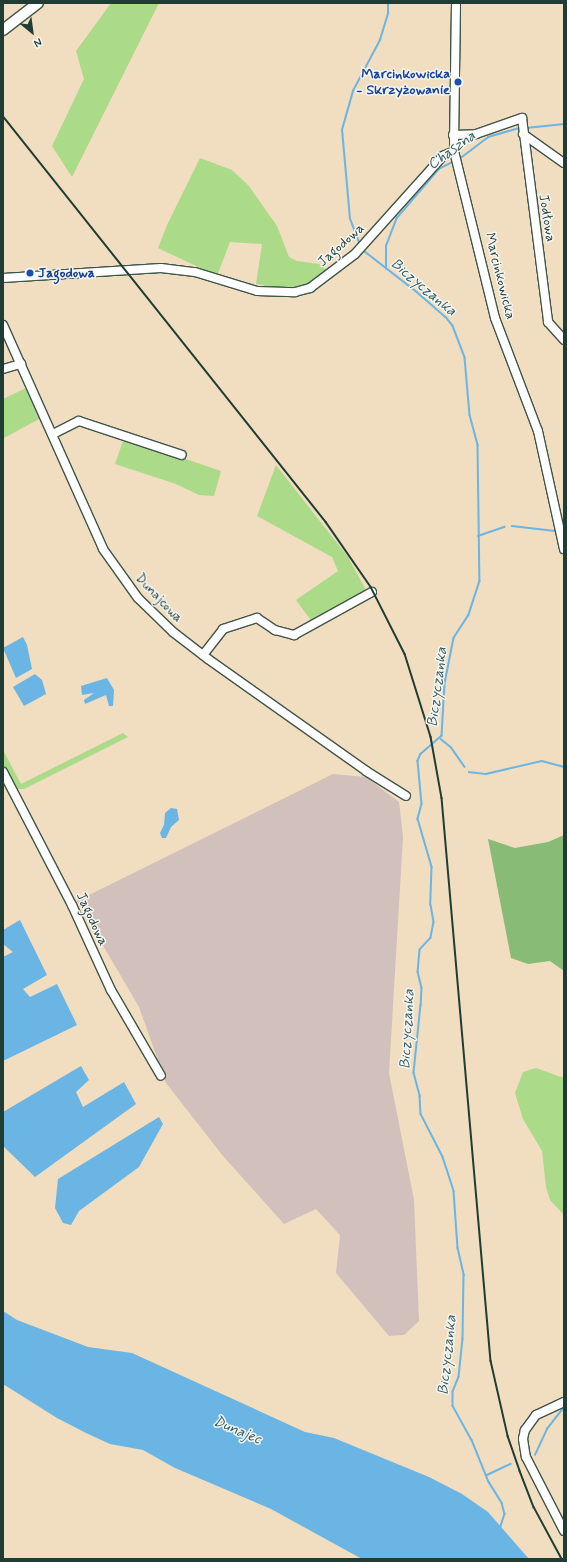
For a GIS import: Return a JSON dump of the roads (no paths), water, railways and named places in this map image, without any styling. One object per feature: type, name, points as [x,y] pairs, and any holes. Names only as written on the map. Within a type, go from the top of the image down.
[{"type":"main road","points":[[3,30],[38,3]]},
{"type":"street","name":"Marcinkowicka","points":[[456,3],[453,135],[455,158],[496,318],[538,431],[564,549]]},
{"type":"street","points":[[453,135],[476,134],[523,126],[564,163]]},
{"type":"street","name":"Jodłowa","points":[[523,126],[548,322],[564,340]]},
{"type":"street","name":"Jagodowa","points":[[3,278],[161,268],[194,272],[257,291],[295,292],[310,288],[355,254],[443,156],[455,158]]},
{"type":"street","name":"Dunajcowa","points":[[3,325],[53,434],[103,549],[138,598],[173,632],[203,655],[366,771],[406,796]]},
{"type":"street","points":[[3,369],[21,364]]},
{"type":"street","points":[[53,434],[79,421],[182,455]]},
{"type":"street","points":[[203,655],[223,629],[257,618],[275,630],[294,636],[372,592]]},
{"type":"street","name":"Jagodowa","points":[[3,772],[72,905],[111,990],[161,1076]]},
{"type":"street","points":[[564,1402],[536,1415],[524,1430],[523,1439],[526,1457],[564,1531]]},
{"type":"water","points":[[23,637],[27,645],[32,669],[16,678],[3,648]]},
{"type":"water","points":[[35,674],[42,680],[46,694],[24,706],[13,687]]},
{"type":"water","points":[[107,678],[114,690],[113,706],[109,706],[106,695],[85,704],[84,700],[94,693],[82,695],[81,686]]},
{"type":"water","points":[[171,808],[177,809],[179,820],[171,827],[166,838],[162,838],[160,833],[164,825],[165,813]]},
{"type":"water","points":[[20,920],[47,975],[23,989],[30,997],[57,984],[77,1025],[3,1061],[3,957],[13,952],[3,944],[3,930]]},
{"type":"water","points":[[81,1066],[89,1080],[76,1092],[83,1107],[124,1082],[136,1104],[35,1177],[3,1146],[3,1112]]},
{"type":"water","points":[[159,1117],[163,1124],[139,1167],[79,1211],[71,1225],[63,1223],[55,1208],[58,1179]]},
{"type":"water","name":"Dunajec","points":[[3,1311],[17,1320],[88,1347],[132,1353],[305,1432],[334,1438],[429,1477],[462,1494],[488,1512],[529,1559],[362,1559],[271,1509],[175,1468],[143,1450],[110,1444],[86,1433],[57,1418],[3,1384]]},
{"type":"waterway","name":"Biczyczanka","points":[[360,245],[350,219],[342,130],[353,91],[380,40],[388,13],[388,3]]},
{"type":"waterway","name":"Chaszna","points":[[526,128],[564,124]]},
{"type":"waterway","name":"Chaszna","points":[[458,160],[488,137],[520,128]]},
{"type":"waterway","name":"Chaszna","points":[[386,269],[386,246],[397,218],[439,169],[453,162]]},
{"type":"waterway","name":"Biczyczanka","points":[[363,250],[417,292],[446,317],[453,326],[465,358],[470,415],[478,445],[480,581],[469,615],[454,638],[445,684],[442,736],[421,754],[418,761],[422,804],[418,819],[432,867],[431,905],[434,922],[431,938],[420,950],[418,972],[422,988],[414,1073],[420,1096],[421,1114],[443,1157],[454,1191],[458,1248],[464,1275],[463,1339],[459,1377],[453,1392],[453,1406],[472,1440],[489,1482],[502,1503],[505,1514],[500,1529]]},
{"type":"waterway","points":[[512,526],[555,531]]},
{"type":"waterway","points":[[478,536],[504,527]]},
{"type":"waterway","points":[[441,739],[451,747],[465,767]]},
{"type":"waterway","points":[[469,772],[486,774],[542,761],[564,767]]},
{"type":"waterway","points":[[535,1455],[547,1429],[564,1407]]},
{"type":"waterway","points":[[487,1475],[511,1464]]},
{"type":"railway","points":[[3,116],[326,522],[371,587],[405,654],[431,737],[442,798],[491,1361],[508,1436],[520,1471],[534,1507],[562,1559]]},
{"type":"place","name":"Marcinkowicka - Skrzyżowanie","points":[[458,82]]},
{"type":"place","name":"Jagodowa","points":[[30,273]]}]
